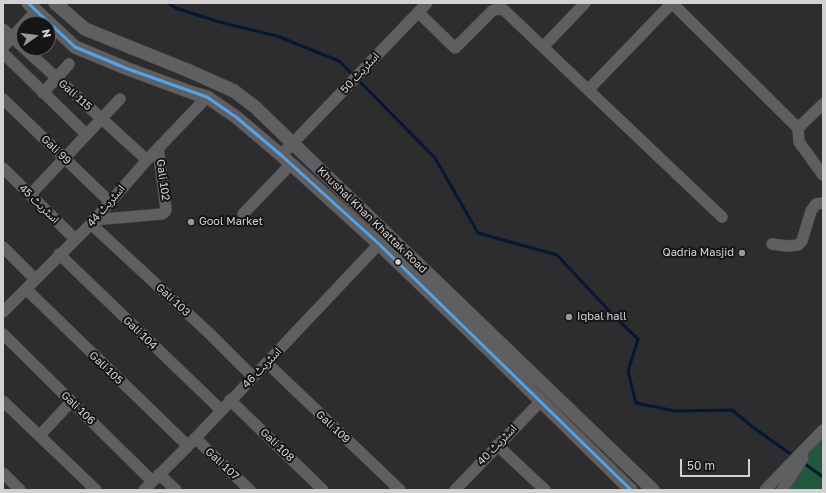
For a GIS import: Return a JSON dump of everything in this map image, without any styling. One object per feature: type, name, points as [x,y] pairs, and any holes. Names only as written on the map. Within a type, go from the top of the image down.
[{"type":"street","name":"Khushal Khan Khattak Road","points":[[55,3],[85,30],[187,70],[234,91],[254,107],[293,143],[496,347],[541,401],[631,490]]},
{"type":"street","name":"اسٹریٹ 50","points":[[281,155],[427,3]]},
{"type":"street","points":[[543,47],[584,3]]},
{"type":"street","points":[[588,90],[672,3],[798,128],[799,142],[823,175]]},
{"type":"street","name":"Khushal Khan Khattak Road","points":[[32,7],[75,47],[128,69],[207,97],[236,117],[281,155],[496,347],[653,490]]},
{"type":"street","points":[[3,47],[12,37],[32,7]]},
{"type":"street","points":[[418,12],[455,48],[492,11],[497,9],[504,10],[722,217]]},
{"type":"street","name":"Gali 115","points":[[3,29],[147,160]]},
{"type":"street","points":[[3,53],[86,134]]},
{"type":"street","points":[[43,93],[69,64]]},
{"type":"street","name":"اسٹریٹ 44","points":[[3,312],[92,222],[158,148],[207,97]]},
{"type":"street","name":"Gali 99","points":[[3,99],[110,202]]},
{"type":"street","points":[[30,195],[120,99]]},
{"type":"street","points":[[798,128],[823,104]]},
{"type":"street","name":"Gali 102","points":[[92,222],[162,214],[165,212],[166,209],[158,148]]},
{"type":"street","points":[[244,214],[291,164]]},
{"type":"street","name":"اسٹریٹ 45","points":[[3,168],[75,239]]},
{"type":"street","points":[[772,244],[787,246],[798,245],[802,241],[811,211],[816,204],[823,204]]},
{"type":"street","name":"Gali 103","points":[[92,222],[253,377]]},
{"type":"street","name":"اسٹریٹ 46","points":[[144,490],[267,363],[379,244]]},
{"type":"street","points":[[3,247],[35,279]]},
{"type":"street","name":"Gali 104","points":[[59,254],[221,410]]},
{"type":"street","name":"Gali 105","points":[[26,289],[191,442]]},
{"type":"street","name":"Gali 106","points":[[3,334],[71,402],[156,478],[176,490]]},
{"type":"street","name":"Gali 109","points":[[267,363],[400,490]]},
{"type":"street","name":"Gali 108","points":[[230,400],[323,490]]},
{"type":"street","points":[[3,401],[96,490]]},
{"type":"street","name":"اسٹریٹ 40","points":[[460,488],[497,445],[541,401]]},
{"type":"street","points":[[40,436],[71,402]]},
{"type":"street","points":[[765,490],[823,430]]},
{"type":"street","points":[[782,490],[815,438]]},
{"type":"street","name":"Gali 107","points":[[191,442],[250,490]]},
{"type":"street","points":[[497,445],[545,490]]},
{"type":"street","points":[[3,473],[20,490]]},
{"type":"green space","points":[[823,434],[823,490],[789,490],[816,440]]},
{"type":"waterway","points":[[168,3],[176,8],[219,22],[277,36],[339,61],[350,72]]},
{"type":"waterway","points":[[361,83],[435,158],[478,233],[557,255],[614,316],[638,339],[628,371],[636,403],[675,411],[732,410],[792,455]]},
{"type":"waterway","points":[[805,464],[823,477]]},
{"type":"transit line","points":[[28,3],[75,47],[128,69],[207,97],[236,117],[281,155],[379,244],[631,490]]},
{"type":"place","name":"Gool Market","points":[[191,222]]},
{"type":"place","name":"Qadria Masjid","points":[[742,253]]},
{"type":"place","name":"Iqbal hall","points":[[569,317]]}]
